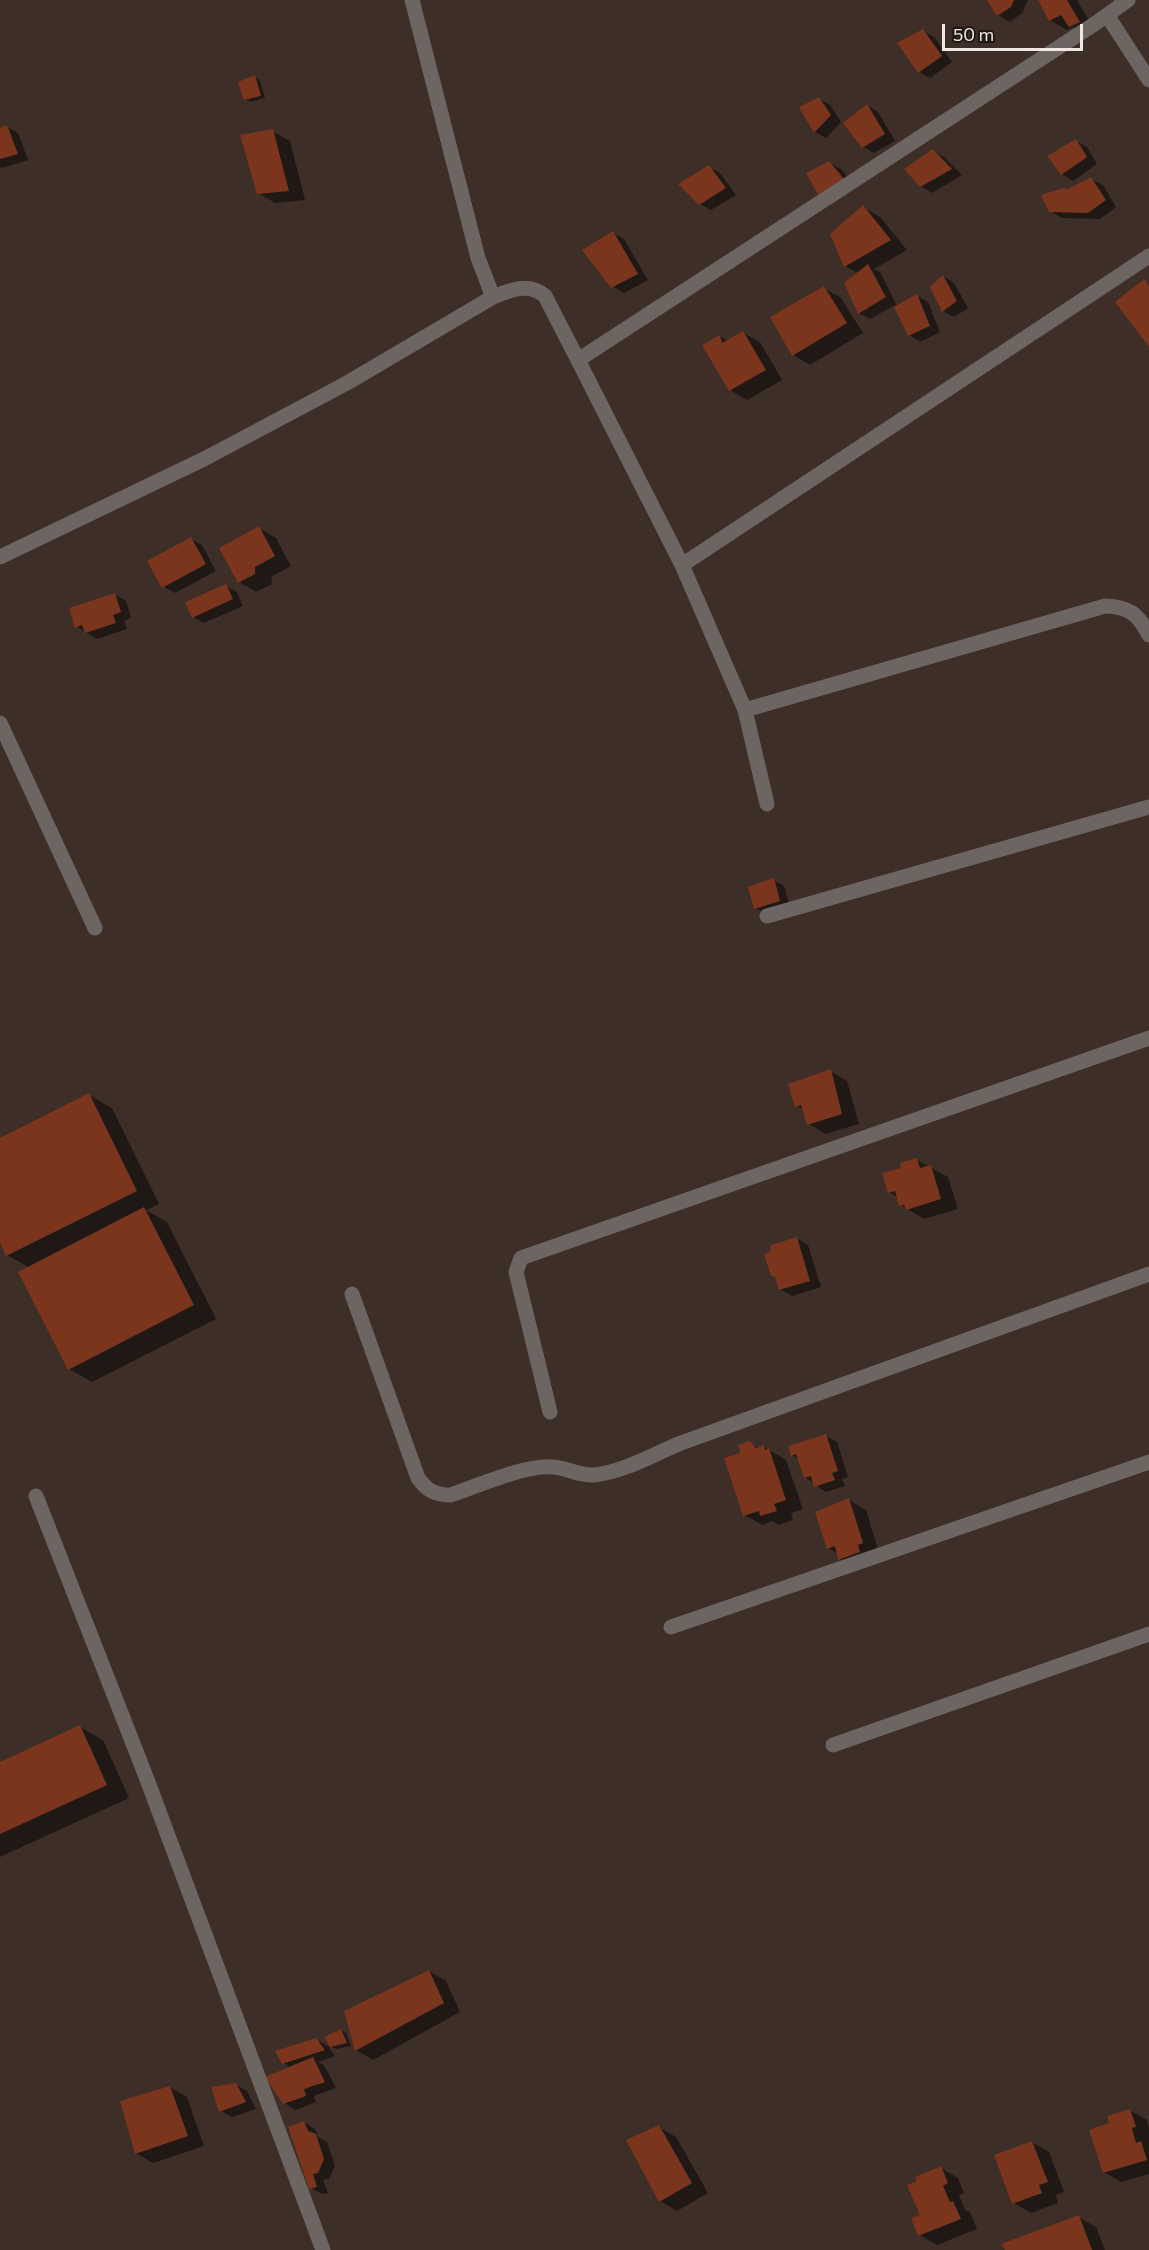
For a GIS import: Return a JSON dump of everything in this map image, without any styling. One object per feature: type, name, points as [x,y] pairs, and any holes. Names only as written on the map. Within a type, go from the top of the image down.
[{"type":"street","points":[[578,360],[1128,0]]},
{"type":"street","points":[[414,1],[478,258],[493,297]]},
{"type":"street","points":[[1107,15],[1149,80]]},
{"type":"street","points":[[682,565],[1149,256]]},
{"type":"street","points":[[0,557],[204,459],[347,383],[493,297],[526,287],[538,290],[545,296],[682,565],[745,711],[767,804]]},
{"type":"street","points":[[745,711],[1105,606],[1128,609],[1140,618],[1149,635]]},
{"type":"street","points":[[0,723],[95,928]]},
{"type":"street","points":[[767,915],[1149,807]]},
{"type":"street","points":[[550,1412],[516,1272],[520,1258],[1149,1038]]},
{"type":"street","points":[[352,1294],[418,1478],[431,1491],[439,1495],[451,1495],[525,1470],[553,1467],[593,1475],[614,1471],[681,1443],[1149,1274]]},
{"type":"street","points":[[671,1627],[1149,1462]]},
{"type":"street","points":[[36,1496],[145,1774],[323,2250]]},
{"type":"street","points":[[833,1745],[1149,1634]]},
{"type":"building","points":[[987,0],[1014,0],[1011,7],[997,16]]},
{"type":"building","points":[[1038,0],[1067,0],[1080,22],[1069,27],[1061,15],[1049,21]]},
{"type":"building","points":[[923,29],[942,56],[918,73],[897,43]]},
{"type":"building","points":[[255,75],[261,96],[244,100],[238,82]]},
{"type":"building","points":[[819,97],[831,115],[814,133],[799,107]]},
{"type":"building","points":[[867,104],[885,134],[862,148],[843,123]]},
{"type":"building","points":[[7,125],[18,154],[0,159],[0,128]]},
{"type":"building","points":[[273,129],[289,191],[257,194],[240,135]]},
{"type":"building","points":[[1076,139],[1087,157],[1061,175],[1047,156]]},
{"type":"building","points":[[933,149],[952,169],[920,187],[904,169]]},
{"type":"building","points":[[829,161],[845,180],[818,195],[806,173]]},
{"type":"building","points":[[709,165],[726,188],[699,205],[678,184]]},
{"type":"building","points":[[1091,177],[1106,200],[1088,213],[1049,212],[1041,195],[1063,188],[1068,189]]},
{"type":"building","points":[[863,205],[891,240],[844,267],[830,234]]},
{"type":"building","points":[[613,231],[638,274],[611,288],[582,250]]},
{"type":"building","points":[[868,264],[886,297],[858,314],[844,283]]},
{"type":"building","points":[[943,275],[957,301],[942,312],[930,287]]},
{"type":"building","points":[[1144,279],[1149,286],[1149,347],[1115,302]]},
{"type":"building","points":[[824,286],[847,323],[792,356],[770,317]]},
{"type":"building","points":[[917,294],[930,326],[908,336],[894,307]]},
{"type":"building","points":[[743,331],[766,370],[729,391],[702,345],[720,335],[722,343]]},
{"type":"building","points":[[259,526],[275,556],[255,567],[255,574],[238,583],[219,548]]},
{"type":"building","points":[[191,537],[206,564],[162,588],[147,561]]},
{"type":"building","points":[[226,584],[233,599],[192,618],[185,602]]},
{"type":"building","points":[[115,593],[121,612],[113,615],[116,623],[85,633],[82,625],[75,628],[69,608]]},
{"type":"building","points":[[774,878],[780,901],[754,909],[748,887]]},
{"type":"building","points":[[831,1069],[842,1114],[807,1125],[801,1105],[795,1107],[788,1084]]},
{"type":"building","points":[[89,1093],[137,1191],[6,1256],[0,1243],[0,1138]]},
{"type":"building","points":[[917,1158],[920,1168],[931,1165],[941,1199],[906,1210],[904,1205],[899,1206],[895,1191],[888,1193],[882,1173],[901,1168],[900,1163]]},
{"type":"building","points":[[144,1207],[194,1305],[68,1370],[18,1272]]},
{"type":"building","points":[[797,1237],[810,1281],[779,1290],[775,1277],[771,1276],[764,1254],[770,1252],[771,1245]]},
{"type":"building","points":[[826,1434],[838,1471],[832,1473],[835,1480],[814,1487],[811,1476],[804,1478],[796,1454],[791,1456],[788,1446]]},
{"type":"building","points":[[750,1441],[756,1448],[764,1445],[765,1450],[769,1448],[786,1500],[774,1504],[777,1511],[760,1516],[759,1511],[743,1516],[724,1458],[740,1453],[738,1445]]},
{"type":"building","points":[[849,1498],[863,1543],[858,1545],[860,1552],[838,1560],[835,1546],[827,1549],[815,1512]]},
{"type":"building","points":[[80,1725],[107,1785],[0,1834],[0,1762]]},
{"type":"building","points":[[429,1970],[444,2003],[355,2051],[344,2011]]},
{"type":"building","points":[[341,2029],[347,2043],[330,2047],[324,2037]]},
{"type":"building","points":[[316,2038],[325,2050],[282,2064],[275,2051]]},
{"type":"building","points":[[313,2057],[325,2082],[304,2089],[306,2096],[283,2104],[265,2077]]},
{"type":"building","points":[[236,2083],[246,2102],[219,2112],[211,2087]]},
{"type":"building","points":[[170,2086],[188,2136],[135,2154],[120,2101]]},
{"type":"building","points":[[1130,2109],[1136,2127],[1132,2128],[1136,2143],[1141,2141],[1147,2160],[1103,2173],[1089,2130],[1109,2123],[1107,2116]]},
{"type":"building","points":[[304,2121],[308,2131],[316,2134],[324,2159],[318,2173],[313,2174],[317,2187],[309,2189],[288,2127]]},
{"type":"building","points":[[659,2125],[692,2183],[659,2202],[626,2140]]},
{"type":"building","points":[[1032,2141],[1048,2182],[1039,2185],[1042,2193],[1012,2204],[994,2155]]},
{"type":"building","points":[[941,2166],[948,2183],[943,2186],[961,2219],[918,2236],[911,2218],[920,2215],[907,2185],[917,2181],[915,2177]]},
{"type":"building","points":[[1079,2215],[1092,2250],[1005,2250],[1001,2244]]}]
